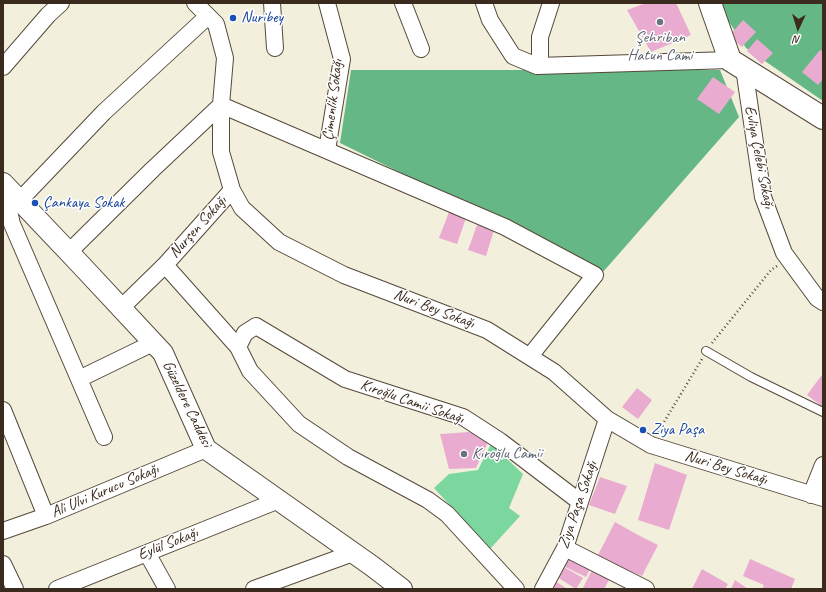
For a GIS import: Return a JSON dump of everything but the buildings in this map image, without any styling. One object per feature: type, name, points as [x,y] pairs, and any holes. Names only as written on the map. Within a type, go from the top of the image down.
[{"type":"main road","points":[[710,3],[737,64],[823,118]]},
{"type":"street","points":[[3,67],[48,15],[61,3]]},
{"type":"street","name":"Nuri Bey Sokağı","points":[[196,3],[216,24],[225,58],[221,105],[221,152],[232,190],[242,208],[279,242],[344,275],[487,330],[554,372],[607,419],[651,444],[817,496]]},
{"type":"street","points":[[272,3],[275,48]]},
{"type":"street","name":"Çimenlik Sokağı","points":[[327,3],[342,59],[327,150]]},
{"type":"street","points":[[403,3],[421,49]]},
{"type":"street","points":[[484,3],[490,20],[513,56],[537,66],[737,64]]},
{"type":"street","points":[[540,66],[540,37],[551,3]]},
{"type":"street","points":[[20,200],[104,112],[208,16]]},
{"type":"street","name":"Evliya Çelebi Sokağı","points":[[737,64],[763,197],[784,253],[817,298],[823,302]]},
{"type":"street","points":[[69,252],[153,169],[221,105],[505,227],[595,275],[530,356]]},
{"type":"street","points":[[3,184],[12,224],[104,438]]},
{"type":"street","name":"Güzeldere Caddesi","points":[[3,184],[69,252],[162,353],[206,449],[354,553],[402,589]]},
{"type":"street","name":"Nurşen Sokağı","points":[[121,308],[164,265],[232,190]]},
{"type":"street","points":[[164,265],[238,347],[250,371],[299,424],[348,457],[428,500],[447,514],[516,589]]},
{"type":"street","name":"Kıroğlu Camii Sokağı","points":[[238,347],[245,333],[256,326],[345,379],[463,417],[500,441],[580,502]]},
{"type":"street","points":[[79,379],[153,343]]},
{"type":"street","points":[[3,410],[46,516]]},
{"type":"street","name":"Ziya Paşa Sokağı","points":[[543,589],[565,548],[607,419]]},
{"type":"street","name":"Ali Ulvi Kurucu Sokağı","points":[[3,531],[46,516],[206,449]]},
{"type":"street","points":[[817,496],[823,465]]},
{"type":"street","name":"Eylül Sokağı","points":[[58,589],[278,500]]},
{"type":"street","points":[[565,548],[646,589]]},
{"type":"street","points":[[147,553],[167,589]]},
{"type":"street","points":[[254,589],[272,586],[354,553]]},
{"type":"street","points":[[3,564],[15,589]]},
{"type":"lane","points":[[706,351],[751,377],[823,412]]},
{"type":"green space","points":[[721,3],[823,3],[823,101],[746,48],[724,14]]},
{"type":"green space","points":[[351,70],[720,70],[739,117],[603,272],[340,143]]},
{"type":"green space","points":[[491,444],[523,474],[509,508],[520,516],[490,549],[434,488],[449,474],[478,470]]},
{"type":"place","name":"Nuribey","points":[[233,18]]},
{"type":"place","name":"Şehriban Hatun Cami","points":[[660,22]]},
{"type":"place","name":"Çankaya Sokak","points":[[35,203]]},
{"type":"place","name":"Ziya Paşa","points":[[643,430]]},
{"type":"place","name":"Kıroğlu Camii","points":[[464,454]]}]
